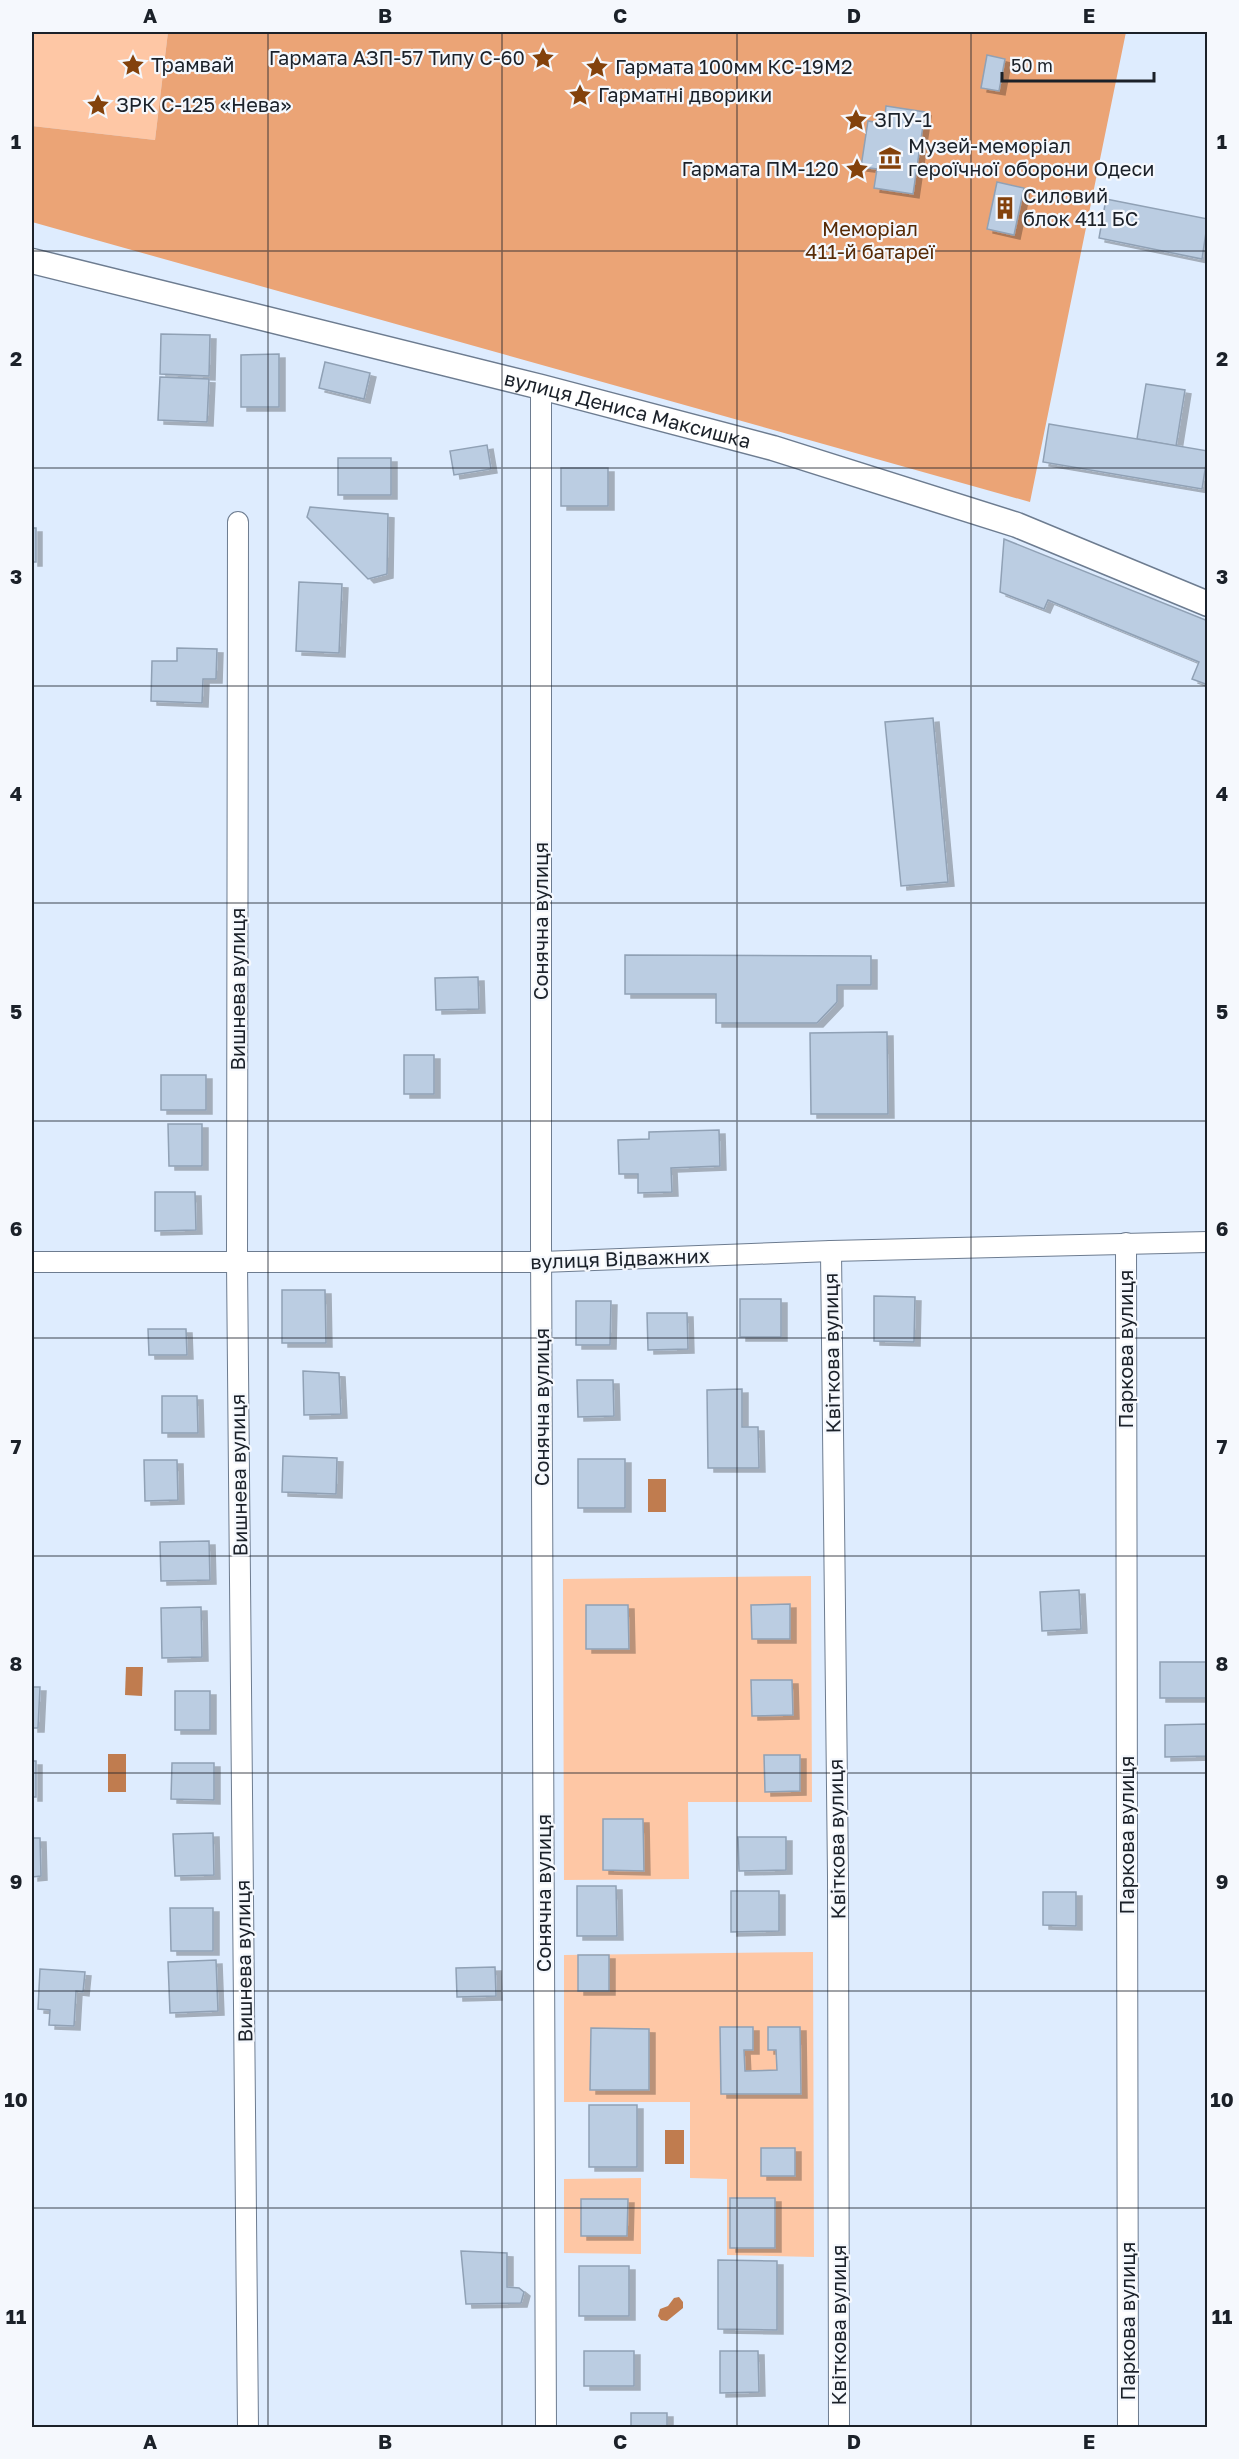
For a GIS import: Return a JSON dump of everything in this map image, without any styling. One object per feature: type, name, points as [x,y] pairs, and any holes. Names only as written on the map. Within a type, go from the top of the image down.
[{"type":"street","name":"вулиця Дениса Максишка","points":[[32,261],[542,387],[773,448],[1017,525],[1208,604]]},
{"type":"street","name":"Сонячна вулиця","points":[[542,387],[546,2427]]},
{"type":"street","name":"Вишнева вулиця","points":[[238,522],[237,1263],[249,2427]]},
{"type":"street","name":"вулиця Відважних","points":[[32,1262],[542,1262],[831,1251],[1208,1242]]},
{"type":"street","name":"Паркова вулиця","points":[[1126,1243],[1128,2427]]},
{"type":"street","name":"Квіткова вулиця","points":[[831,1251],[838,1877],[839,2427]]},
{"type":"shaded area","points":[[32,32],[168,32],[155,140],[32,126]]},
{"type":"shaded area","points":[[648,1479],[666,1479],[666,1512],[648,1512]]},
{"type":"shaded area","points":[[811,1576],[812,1802],[688,1802],[689,1879],[564,1880],[563,1579]]},
{"type":"shaded area","points":[[126,1667],[143,1667],[142,1696],[125,1695]]},
{"type":"shaded area","points":[[108,1754],[126,1754],[126,1792],[108,1792]]},
{"type":"shaded area","points":[[813,1952],[814,2257],[727,2255],[727,2179],[690,2178],[690,2102],[564,2102],[564,1955]]},
{"type":"shaded area","points":[[665,2130],[684,2130],[684,2164],[665,2164]]},
{"type":"shaded area","points":[[641,2178],[641,2254],[564,2253],[564,2179]]},
{"type":"shaded area","points":[[679,2297],[683,2302],[683,2308],[667,2321],[661,2320],[658,2316],[660,2309],[668,2306],[674,2298]]},
{"type":"green space","name":"Меморіал 411-й батареї","points":[[168,32],[1126,32],[1030,502],[32,222],[32,126],[155,140]]},
{"type":"building","points":[[987,55],[1005,59],[999,91],[981,88]]},
{"type":"building","name":"Музей-меморіал героїчної оборони Одеси","points":[[886,106],[925,112],[913,194],[874,188],[877,169],[861,167],[868,121],[884,124]]},
{"type":"building","name":"Силовий блок 411 БС","points":[[997,182],[1024,188],[1014,235],[987,229]]},
{"type":"building","points":[[1106,199],[1208,219],[1202,259],[1099,238]]},
{"type":"building","points":[[161,334],[210,335],[209,376],[160,374]]},
{"type":"building","points":[[279,354],[279,407],[241,407],[241,355]]},
{"type":"building","points":[[325,362],[370,373],[364,399],[319,388]]},
{"type":"building","points":[[160,377],[209,379],[207,422],[158,420]]},
{"type":"building","points":[[1146,384],[1185,390],[1176,446],[1137,439]]},
{"type":"building","points":[[1049,424],[1208,451],[1202,489],[1043,462]]},
{"type":"building","points":[[487,445],[491,469],[454,475],[450,451]]},
{"type":"building","points":[[338,458],[391,458],[391,495],[338,495]]},
{"type":"building","points":[[561,468],[608,468],[608,506],[561,506]]},
{"type":"building","points":[[310,507],[388,514],[387,574],[368,579],[307,517]]},
{"type":"building","points":[[32,528],[36,528],[36,562],[32,562]]},
{"type":"building","points":[[1004,539],[1208,621],[1208,685],[1192,679],[1199,662],[1048,600],[1044,609],[1000,592]]},
{"type":"building","points":[[299,582],[342,584],[339,653],[296,651]]},
{"type":"building","points":[[177,648],[217,649],[216,679],[203,679],[202,703],[151,701],[152,661],[177,661]]},
{"type":"building","points":[[933,718],[948,882],[901,886],[885,722]]},
{"type":"building","points":[[625,955],[871,956],[871,985],[837,985],[837,1002],[817,1023],[716,1023],[716,994],[625,994]]},
{"type":"building","points":[[478,977],[479,1009],[436,1010],[435,978]]},
{"type":"building","points":[[887,1032],[888,1114],[811,1114],[810,1033]]},
{"type":"building","points":[[404,1055],[434,1055],[434,1094],[404,1094]]},
{"type":"building","points":[[161,1075],[206,1075],[206,1110],[161,1110]]},
{"type":"building","points":[[168,1124],[202,1124],[202,1166],[169,1166]]},
{"type":"building","points":[[719,1130],[720,1166],[671,1168],[672,1192],[638,1193],[638,1174],[619,1174],[618,1140],[649,1139],[649,1132]]},
{"type":"building","points":[[155,1192],[195,1192],[196,1230],[155,1231]]},
{"type":"building","points":[[282,1290],[325,1290],[326,1343],[282,1343]]},
{"type":"building","points":[[874,1296],[915,1297],[914,1342],[874,1341]]},
{"type":"building","points":[[740,1299],[781,1299],[781,1337],[740,1337]]},
{"type":"building","points":[[576,1301],[611,1301],[610,1345],[576,1345]]},
{"type":"building","points":[[647,1313],[687,1313],[688,1349],[648,1350]]},
{"type":"building","points":[[148,1329],[186,1329],[187,1355],[149,1355]]},
{"type":"building","points":[[303,1371],[339,1373],[341,1414],[304,1415]]},
{"type":"building","points":[[577,1380],[613,1380],[614,1416],[578,1417]]},
{"type":"building","points":[[742,1389],[742,1427],[758,1427],[759,1468],[708,1468],[707,1390]]},
{"type":"building","points":[[162,1396],[197,1396],[198,1433],[162,1433]]},
{"type":"building","points":[[283,1456],[337,1458],[336,1494],[282,1492]]},
{"type":"building","points":[[578,1459],[625,1459],[625,1508],[578,1508]]},
{"type":"building","points":[[144,1460],[177,1460],[178,1500],[145,1501]]},
{"type":"building","points":[[209,1541],[210,1580],[161,1581],[160,1542]]},
{"type":"building","points":[[1079,1590],[1081,1629],[1042,1631],[1040,1592]]},
{"type":"building","points":[[790,1604],[790,1639],[752,1639],[751,1605]]},
{"type":"building","points":[[586,1605],[628,1605],[629,1649],[586,1649]]},
{"type":"building","points":[[201,1607],[202,1657],[162,1658],[161,1608]]},
{"type":"building","points":[[1160,1662],[1208,1662],[1208,1698],[1160,1698]]},
{"type":"building","points":[[751,1680],[792,1680],[793,1715],[752,1716]]},
{"type":"building","points":[[32,1687],[40,1687],[38,1728],[32,1728]]},
{"type":"building","points":[[175,1691],[210,1691],[210,1730],[175,1730]]},
{"type":"building","points":[[1208,1724],[1208,1756],[1165,1757],[1165,1725]]},
{"type":"building","points":[[764,1755],[800,1755],[800,1791],[765,1792]]},
{"type":"building","points":[[32,1761],[36,1761],[36,1797],[32,1797]]},
{"type":"building","points":[[172,1763],[214,1763],[214,1800],[171,1799]]},
{"type":"building","points":[[603,1819],[643,1819],[644,1871],[603,1870]]},
{"type":"building","points":[[213,1833],[214,1875],[175,1876],[173,1834]]},
{"type":"building","points":[[738,1837],[786,1837],[786,1870],[739,1871]]},
{"type":"building","points":[[32,1838],[40,1838],[41,1876],[32,1877]]},
{"type":"building","points":[[577,1886],[616,1886],[617,1936],[577,1936]]},
{"type":"building","points":[[731,1891],[779,1891],[779,1931],[731,1932]]},
{"type":"building","points":[[1043,1892],[1076,1892],[1076,1926],[1043,1925]]},
{"type":"building","points":[[170,1908],[213,1908],[213,1951],[171,1951]]},
{"type":"building","points":[[578,1955],[609,1955],[609,1991],[578,1991]]},
{"type":"building","points":[[216,1960],[218,2011],[170,2013],[168,1962]]},
{"type":"building","points":[[495,1967],[496,1996],[457,1997],[456,1968]]},
{"type":"building","points":[[40,1969],[85,1972],[83,1992],[76,1991],[74,2026],[49,2025],[50,2010],[38,2009]]},
{"type":"building","points":[[720,2027],[753,2027],[753,2050],[744,2050],[745,2071],[777,2070],[776,2050],[768,2050],[768,2027],[800,2027],[801,2094],[721,2094]]},
{"type":"building","points":[[591,2028],[649,2029],[649,2090],[590,2090]]},
{"type":"building","points":[[589,2105],[637,2105],[637,2167],[589,2167]]},
{"type":"building","points":[[761,2148],[795,2148],[795,2176],[761,2176]]},
{"type":"building","points":[[730,2198],[775,2198],[775,2248],[730,2248]]},
{"type":"building","points":[[581,2199],[628,2199],[627,2236],[581,2236]]},
{"type":"building","points":[[461,2251],[507,2253],[507,2287],[519,2288],[524,2292],[521,2303],[466,2304]]},
{"type":"building","points":[[718,2260],[777,2261],[777,2330],[718,2329]]},
{"type":"building","points":[[579,2266],[629,2266],[629,2316],[579,2316]]},
{"type":"building","points":[[584,2351],[634,2351],[634,2386],[584,2386]]},
{"type":"building","points":[[720,2351],[758,2351],[759,2392],[720,2393]]},
{"type":"building","points":[[631,2413],[667,2413],[667,2428],[631,2428]]},
{"type":"place","name":"Гармата АЗП-57 Типу С-60","points":[[543,58]]},
{"type":"place","name":"Трамвай","points":[[133,65]]},
{"type":"place","name":"Гармата 100мм КС-19М2","points":[[597,67]]},
{"type":"place","name":"Гарматні дворики","points":[[580,95]]},
{"type":"place","name":"ЗРК С-125 «Нева»","points":[[98,105]]},
{"type":"place","name":"ЗПУ-1","points":[[856,120]]},
{"type":"place","name":"Музей-меморіал героїчної оборони Одеси","points":[[890,158]]},
{"type":"place","name":"Гармата ПМ-120","points":[[857,169]]},
{"type":"place","name":"Силовий блок 411 БС","points":[[1005,208]]}]
